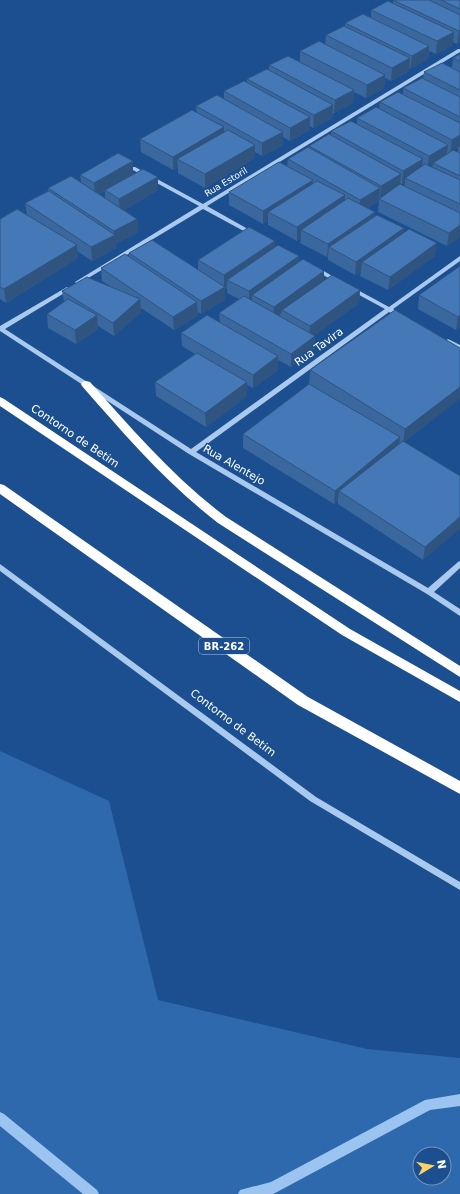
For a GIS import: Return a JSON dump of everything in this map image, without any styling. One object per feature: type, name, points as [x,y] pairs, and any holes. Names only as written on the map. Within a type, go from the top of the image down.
[{"type":"highway","points":[[86,384],[164,470],[200,505],[364,612],[460,672]]},
{"type":"highway","name":"Contorno de Betim","points":[[0,402],[346,632],[460,697]]},
{"type":"highway","name":"BR-262","points":[[0,488],[303,701],[460,788]]},
{"type":"street","name":"Rua Estoril","points":[[1,329],[460,50]]},
{"type":"street","points":[[133,168],[258,237]]},
{"type":"street","name":"Rua Tavira","points":[[190,452],[460,258]]},
{"type":"street","points":[[313,267],[340,282]]},
{"type":"street","points":[[347,286],[407,319]]},
{"type":"street","name":"Rua Alentejo","points":[[1,329],[190,452],[429,592],[460,613]]},
{"type":"street","points":[[445,339],[460,347]]},
{"type":"street","points":[[429,592],[460,564]]},
{"type":"street","name":"Contorno de Betim","points":[[0,567],[313,800],[460,886]]},
{"type":"shaded area","points":[[0,751],[109,801],[158,1000],[367,1049],[460,1058],[460,1194],[0,1194]]},
{"type":"building","points":[[393,0],[429,0],[460,15],[460,30],[459,31]]},
{"type":"building","points":[[441,0],[460,0],[460,9]]},
{"type":"building","points":[[388,1],[454,32],[437,41],[371,10]]},
{"type":"building","points":[[363,14],[429,46],[412,56],[345,23]]},
{"type":"building","points":[[344,26],[410,58],[392,68],[326,35]]},
{"type":"building","points":[[319,41],[385,75],[367,85],[300,51]]},
{"type":"building","points":[[460,54],[460,61],[453,58]]},
{"type":"building","points":[[288,56],[354,90],[335,100],[269,65]]},
{"type":"building","points":[[442,63],[460,72],[460,90],[424,72]]},
{"type":"building","points":[[267,69],[333,105],[314,115],[247,79]]},
{"type":"building","points":[[422,78],[460,97],[460,117],[403,88]]},
{"type":"building","points":[[244,81],[310,117],[290,128],[224,91]]},
{"type":"building","points":[[398,92],[460,123],[460,135],[452,140],[380,102]]},
{"type":"building","points":[[217,95],[283,132],[262,143],[196,106]]},
{"type":"building","points":[[376,107],[448,145],[429,156],[357,118]]},
{"type":"building","points":[[192,110],[224,127],[173,157],[140,139]]},
{"type":"building","points":[[351,121],[423,159],[403,171],[331,131]]},
{"type":"building","points":[[228,130],[255,145],[205,174],[177,159]]},
{"type":"building","points":[[329,134],[401,174],[381,186],[309,146]]},
{"type":"building","points":[[308,147],[380,188],[360,200],[288,159]]},
{"type":"building","points":[[453,150],[460,153],[460,176],[433,163]]},
{"type":"building","points":[[118,153],[133,161],[94,183],[80,175]]},
{"type":"building","points":[[279,162],[313,180],[263,211],[229,192]]},
{"type":"building","points":[[425,164],[460,180],[460,204],[405,178]]},
{"type":"building","points":[[143,169],[158,177],[119,199],[105,190]]},
{"type":"building","points":[[71,176],[137,219],[114,231],[48,188]]},
{"type":"building","points":[[317,181],[345,195],[297,227],[268,212]]},
{"type":"building","points":[[400,184],[460,213],[460,225],[449,233],[379,199]]},
{"type":"building","points":[[49,191],[115,235],[91,247],[25,203]]},
{"type":"building","points":[[348,198],[375,212],[328,244],[301,230]]},
{"type":"building","points":[[17,209],[77,245],[4,289],[0,287],[0,219]]},
{"type":"building","points":[[377,215],[404,228],[356,262],[329,247]]},
{"type":"building","points":[[249,227],[275,241],[224,275],[198,260]]},
{"type":"building","points":[[409,229],[437,243],[390,277],[362,262]]},
{"type":"building","points":[[152,240],[225,287],[201,301],[129,253]]},
{"type":"building","points":[[278,245],[299,256],[249,291],[227,280]]},
{"type":"building","points":[[125,254],[197,302],[173,317],[101,268]]},
{"type":"building","points":[[303,259],[324,271],[274,307],[252,295]]},
{"type":"building","points":[[460,266],[460,315],[458,317],[419,295]]},
{"type":"building","points":[[332,275],[360,290],[310,326],[282,310]]},
{"type":"building","points":[[87,277],[140,299],[113,323],[62,291]]},
{"type":"building","points":[[244,296],[315,336],[291,354],[219,313]]},
{"type":"building","points":[[68,299],[97,315],[75,330],[47,314]]},
{"type":"building","points":[[395,310],[460,348],[460,387],[405,429],[310,370]]},
{"type":"building","points":[[207,315],[278,356],[253,375],[181,333]]},
{"type":"building","points":[[197,353],[247,382],[205,413],[155,382]]},
{"type":"building","points":[[309,384],[400,437],[335,491],[243,434]]},
{"type":"building","points":[[403,441],[460,476],[460,517],[425,547],[339,491]]},
{"type":"waterway","points":[[244,1194],[273,1188],[429,1104],[460,1100]]},
{"type":"waterway","points":[[0,1118],[93,1194]]}]
